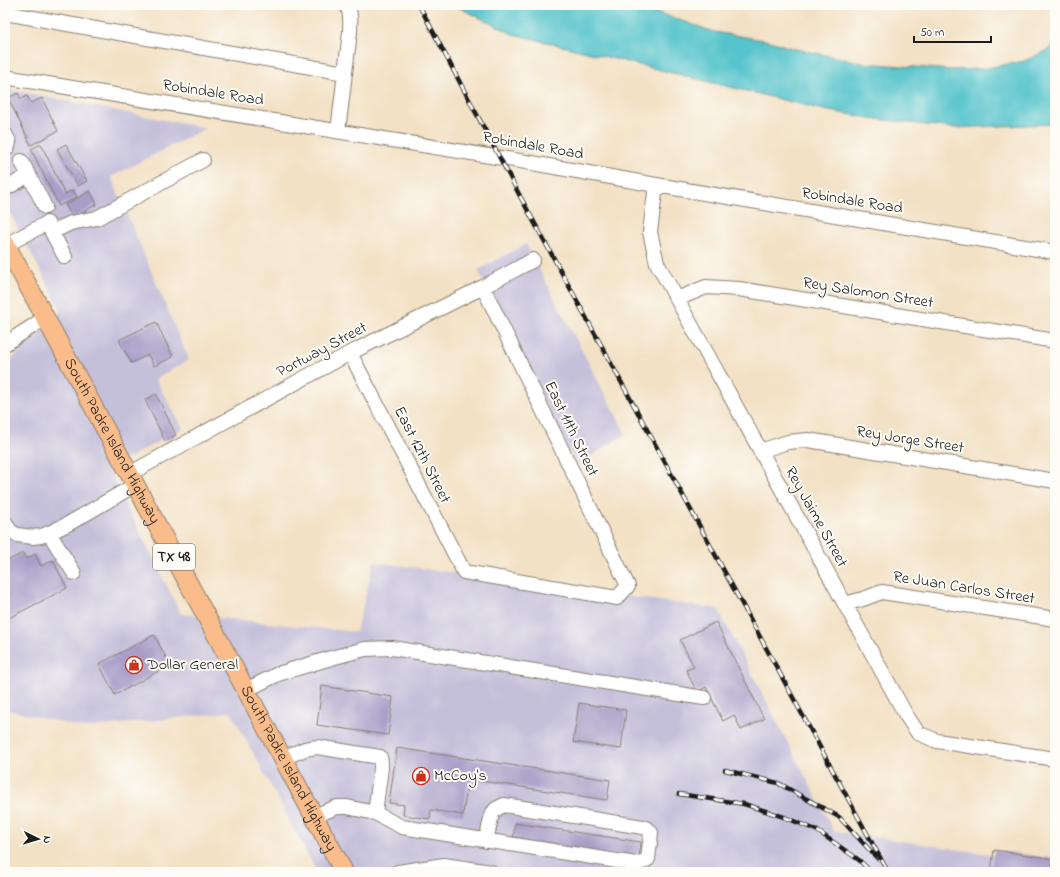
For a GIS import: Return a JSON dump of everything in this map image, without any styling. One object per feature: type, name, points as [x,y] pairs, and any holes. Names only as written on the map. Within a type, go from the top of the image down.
[{"type":"main road","name":"South Padre Island Highway","points":[[6,244],[344,872]]},
{"type":"street","points":[[338,131],[350,32],[350,17],[348,7],[346,5]]},
{"type":"street","points":[[5,13],[345,73]]},
{"type":"street","name":"Robindale Road","points":[[5,77],[532,163],[1055,252]]},
{"type":"street","points":[[5,134],[9,142],[8,147],[5,150]]},
{"type":"street","points":[[52,232],[71,223],[97,218],[203,160]]},
{"type":"street","points":[[21,161],[45,208]]},
{"type":"street","points":[[5,189],[29,175]]},
{"type":"street","name":"Rey Jaime Street","points":[[656,185],[650,232],[657,262],[844,604],[906,715],[918,733],[937,741],[1055,759]]},
{"type":"street","points":[[6,244],[47,223],[65,257]]},
{"type":"street","name":"Portway Street","points":[[5,522],[10,531],[17,535],[33,537],[41,536],[68,524],[132,479],[350,353],[483,287],[533,260]]},
{"type":"street","name":"East 11th Street","points":[[464,572],[617,598],[628,586],[483,287]]},
{"type":"street","name":"Rey Salomon Street","points":[[677,300],[706,287],[739,289],[1055,341]]},
{"type":"street","points":[[5,344],[45,318]]},
{"type":"street","name":"East 12th Street","points":[[350,353],[464,572]]},
{"type":"street","name":"Rey Jorge Street","points":[[760,451],[788,442],[808,440],[1055,481]]},
{"type":"street","points":[[49,533],[74,573]]},
{"type":"street","name":"Re Juan Carlos Street","points":[[844,604],[882,592],[1055,619]]},
{"type":"street","points":[[246,690],[278,674],[331,658],[365,649],[392,648],[704,698]]},
{"type":"street","points":[[283,758],[305,749],[317,747],[380,757],[381,768],[375,813]]},
{"type":"street","points":[[314,816],[337,806],[347,807],[375,813],[402,827],[486,841],[636,864],[648,859],[651,833],[650,830],[643,827],[504,805],[496,809],[492,814],[486,841]]},
{"type":"street","points":[[398,872],[444,865],[491,872]]},
{"type":"shaded area","points":[[5,89],[206,128],[111,177],[189,360],[155,379],[183,428],[108,469],[181,614],[356,632],[374,562],[718,609],[834,831],[1055,864],[1055,872],[317,872],[231,712],[84,728],[5,709],[5,366],[61,310],[5,204]]},
{"type":"shaded area","points":[[526,244],[626,434],[576,465],[478,270]]},
{"type":"water","points":[[454,5],[636,5],[714,32],[770,41],[791,48],[864,63],[951,70],[982,69],[1024,61],[1046,51],[1055,44],[1055,122],[1053,124],[952,128],[870,118],[824,110],[513,34]]},
{"type":"building","points":[[18,93],[21,99],[27,96],[31,103],[42,98],[58,131],[31,145],[8,98]]},
{"type":"building","points":[[41,144],[65,194],[73,190],[77,197],[59,206],[31,149]]},
{"type":"building","points":[[66,144],[87,181],[78,186],[57,149]]},
{"type":"building","points":[[90,191],[97,204],[73,218],[65,205]]},
{"type":"building","points":[[156,322],[173,357],[154,366],[148,355],[131,363],[119,340]]},
{"type":"building","points":[[156,394],[176,435],[165,441],[145,400]]},
{"type":"building","points":[[23,553],[26,559],[35,554],[41,566],[53,560],[67,588],[5,620],[5,562]]},
{"type":"building","points":[[716,622],[764,719],[741,730],[734,715],[723,721],[706,687],[697,692],[686,670],[694,667],[680,640]]},
{"type":"building","name":"Dollar General","points":[[154,635],[170,665],[115,695],[99,664]]},
{"type":"building","points":[[322,686],[393,697],[388,735],[317,725]]},
{"type":"building","points":[[579,703],[626,710],[621,749],[573,742]]},
{"type":"building","points":[[397,748],[610,780],[607,800],[468,779],[463,815],[431,810],[430,819],[403,815],[404,805],[389,803]]},
{"type":"building","points":[[515,823],[641,842],[639,858],[513,840]]},
{"type":"building","points":[[994,850],[1055,859],[1055,872],[991,872]]},
{"type":"railway","points":[[419,5],[521,198],[888,872]]},
{"type":"railway","points":[[725,770],[778,783],[839,817],[877,858]]},
{"type":"railway","points":[[679,794],[744,804],[784,817],[816,830],[859,860],[871,872]]},
{"type":"place","name":"Dollar General","points":[[134,665]]},
{"type":"place","name":"McCoy's","points":[[421,776]]}]
